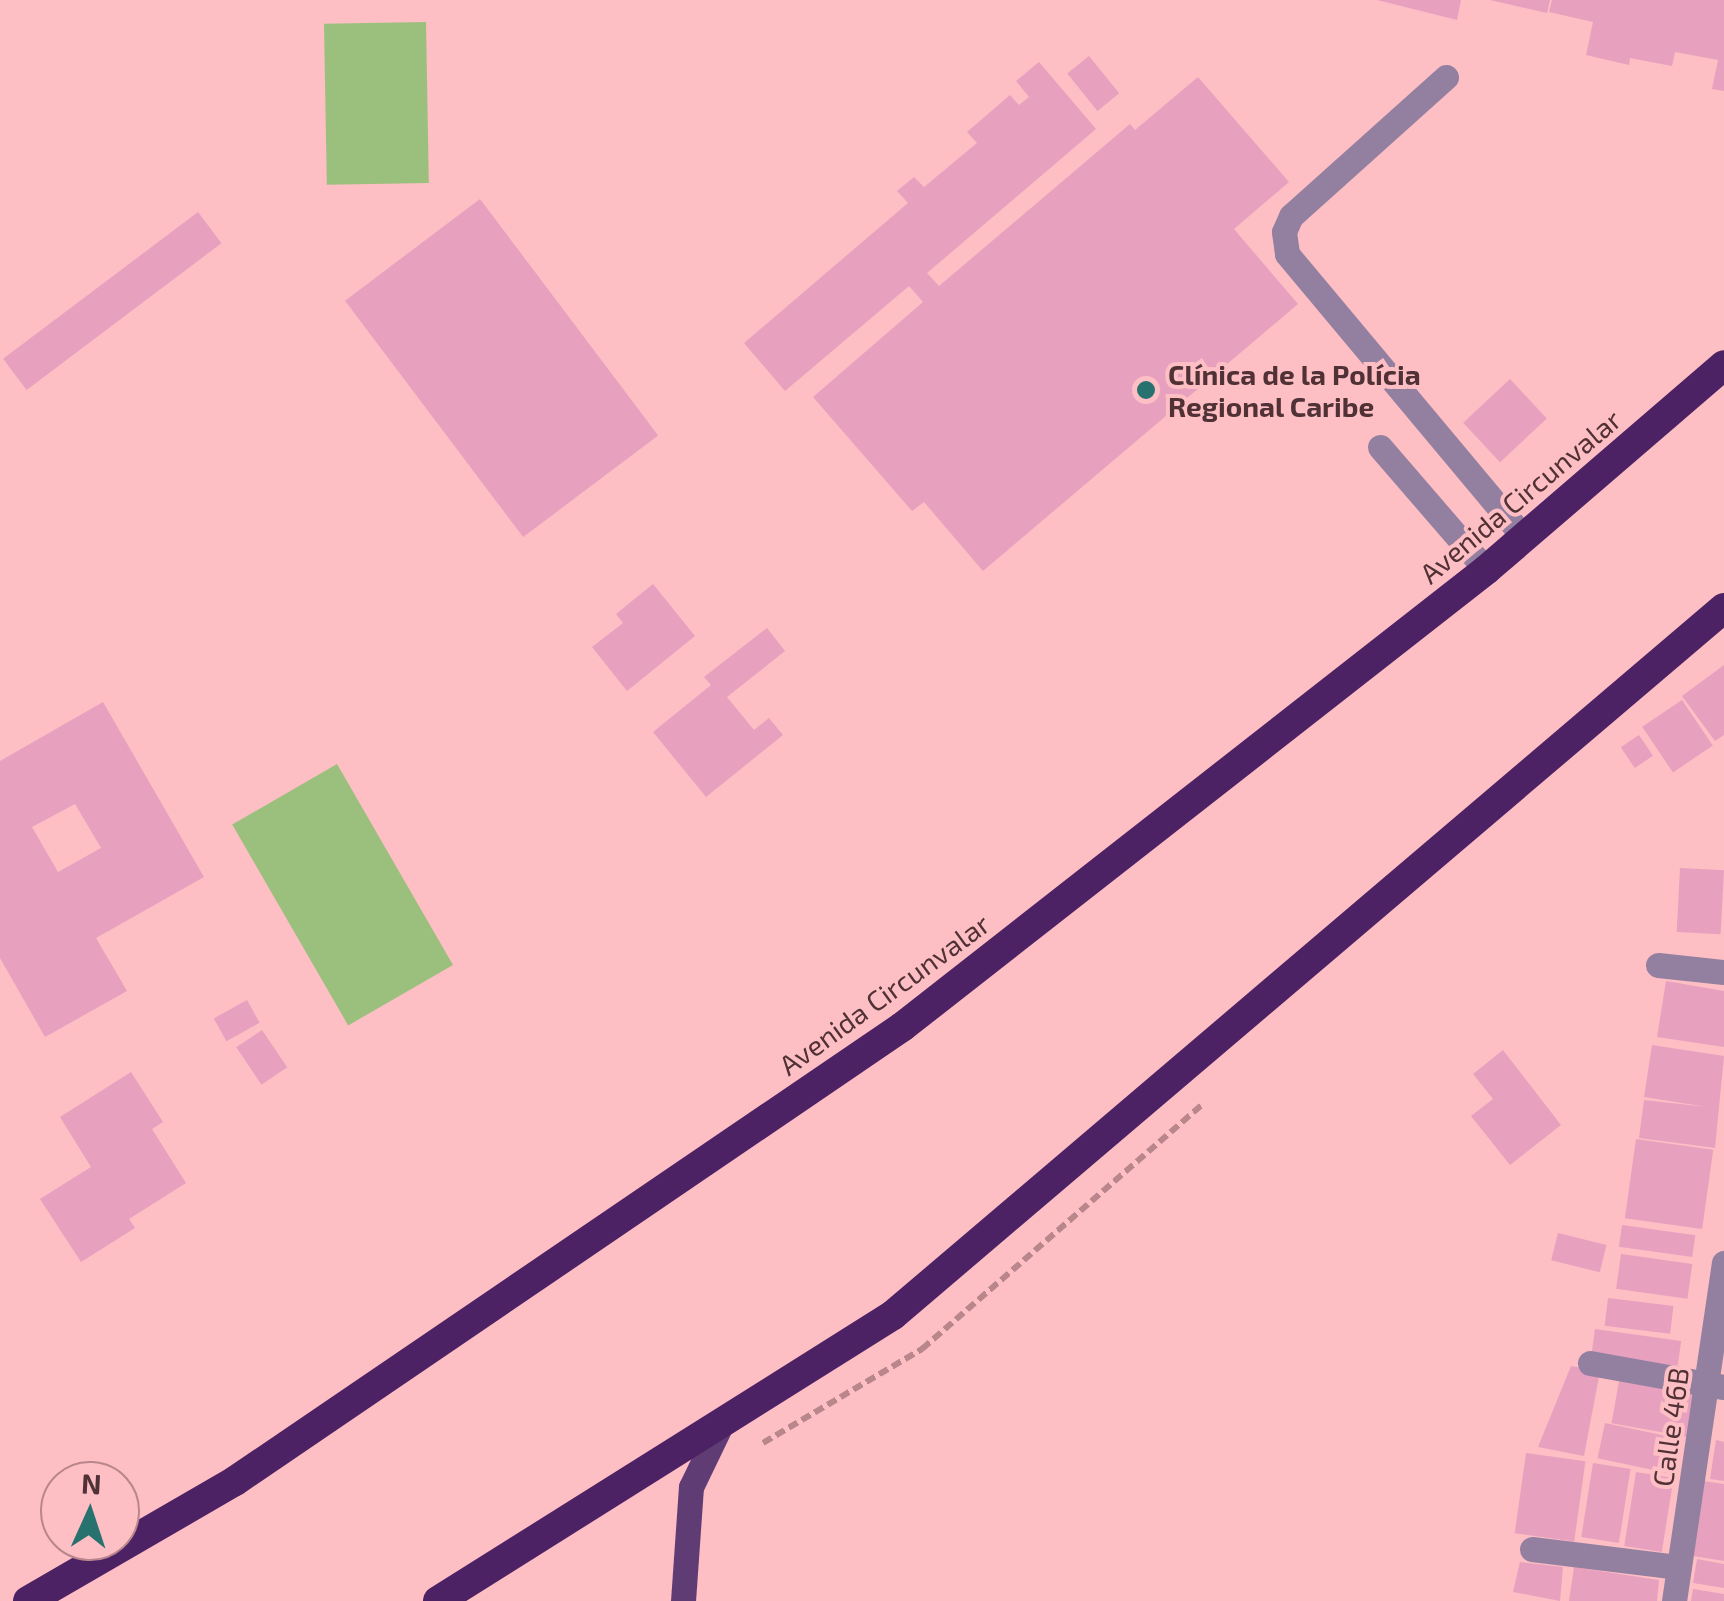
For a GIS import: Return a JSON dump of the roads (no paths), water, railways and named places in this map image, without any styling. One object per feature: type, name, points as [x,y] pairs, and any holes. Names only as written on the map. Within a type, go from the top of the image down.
[{"type":"highway","name":"Avenida Circunvalar","points":[[28,1601],[234,1480],[902,1026],[1486,570],[1724,365]]},
{"type":"highway","points":[[438,1601],[718,1429],[892,1315],[1724,608]]},
{"type":"main road","points":[[683,1601],[691,1487],[718,1429]]},
{"type":"lane","points":[[1446,77],[1291,216],[1284,232],[1298,274],[1524,537]]},
{"type":"lane","points":[[1380,447],[1486,570]]},
{"type":"lane","points":[[1658,965],[1724,972]]},
{"type":"lane","name":"Calle 46B","points":[[1674,1601],[1715,1385],[1724,1262]]},
{"type":"lane","points":[[1590,1363],[1715,1385]]},
{"type":"lane","points":[[1532,1548],[1679,1567]]},
{"type":"place","name":"Clínica de la Polícia Regional Caribe","points":[[1146,390]]}]
